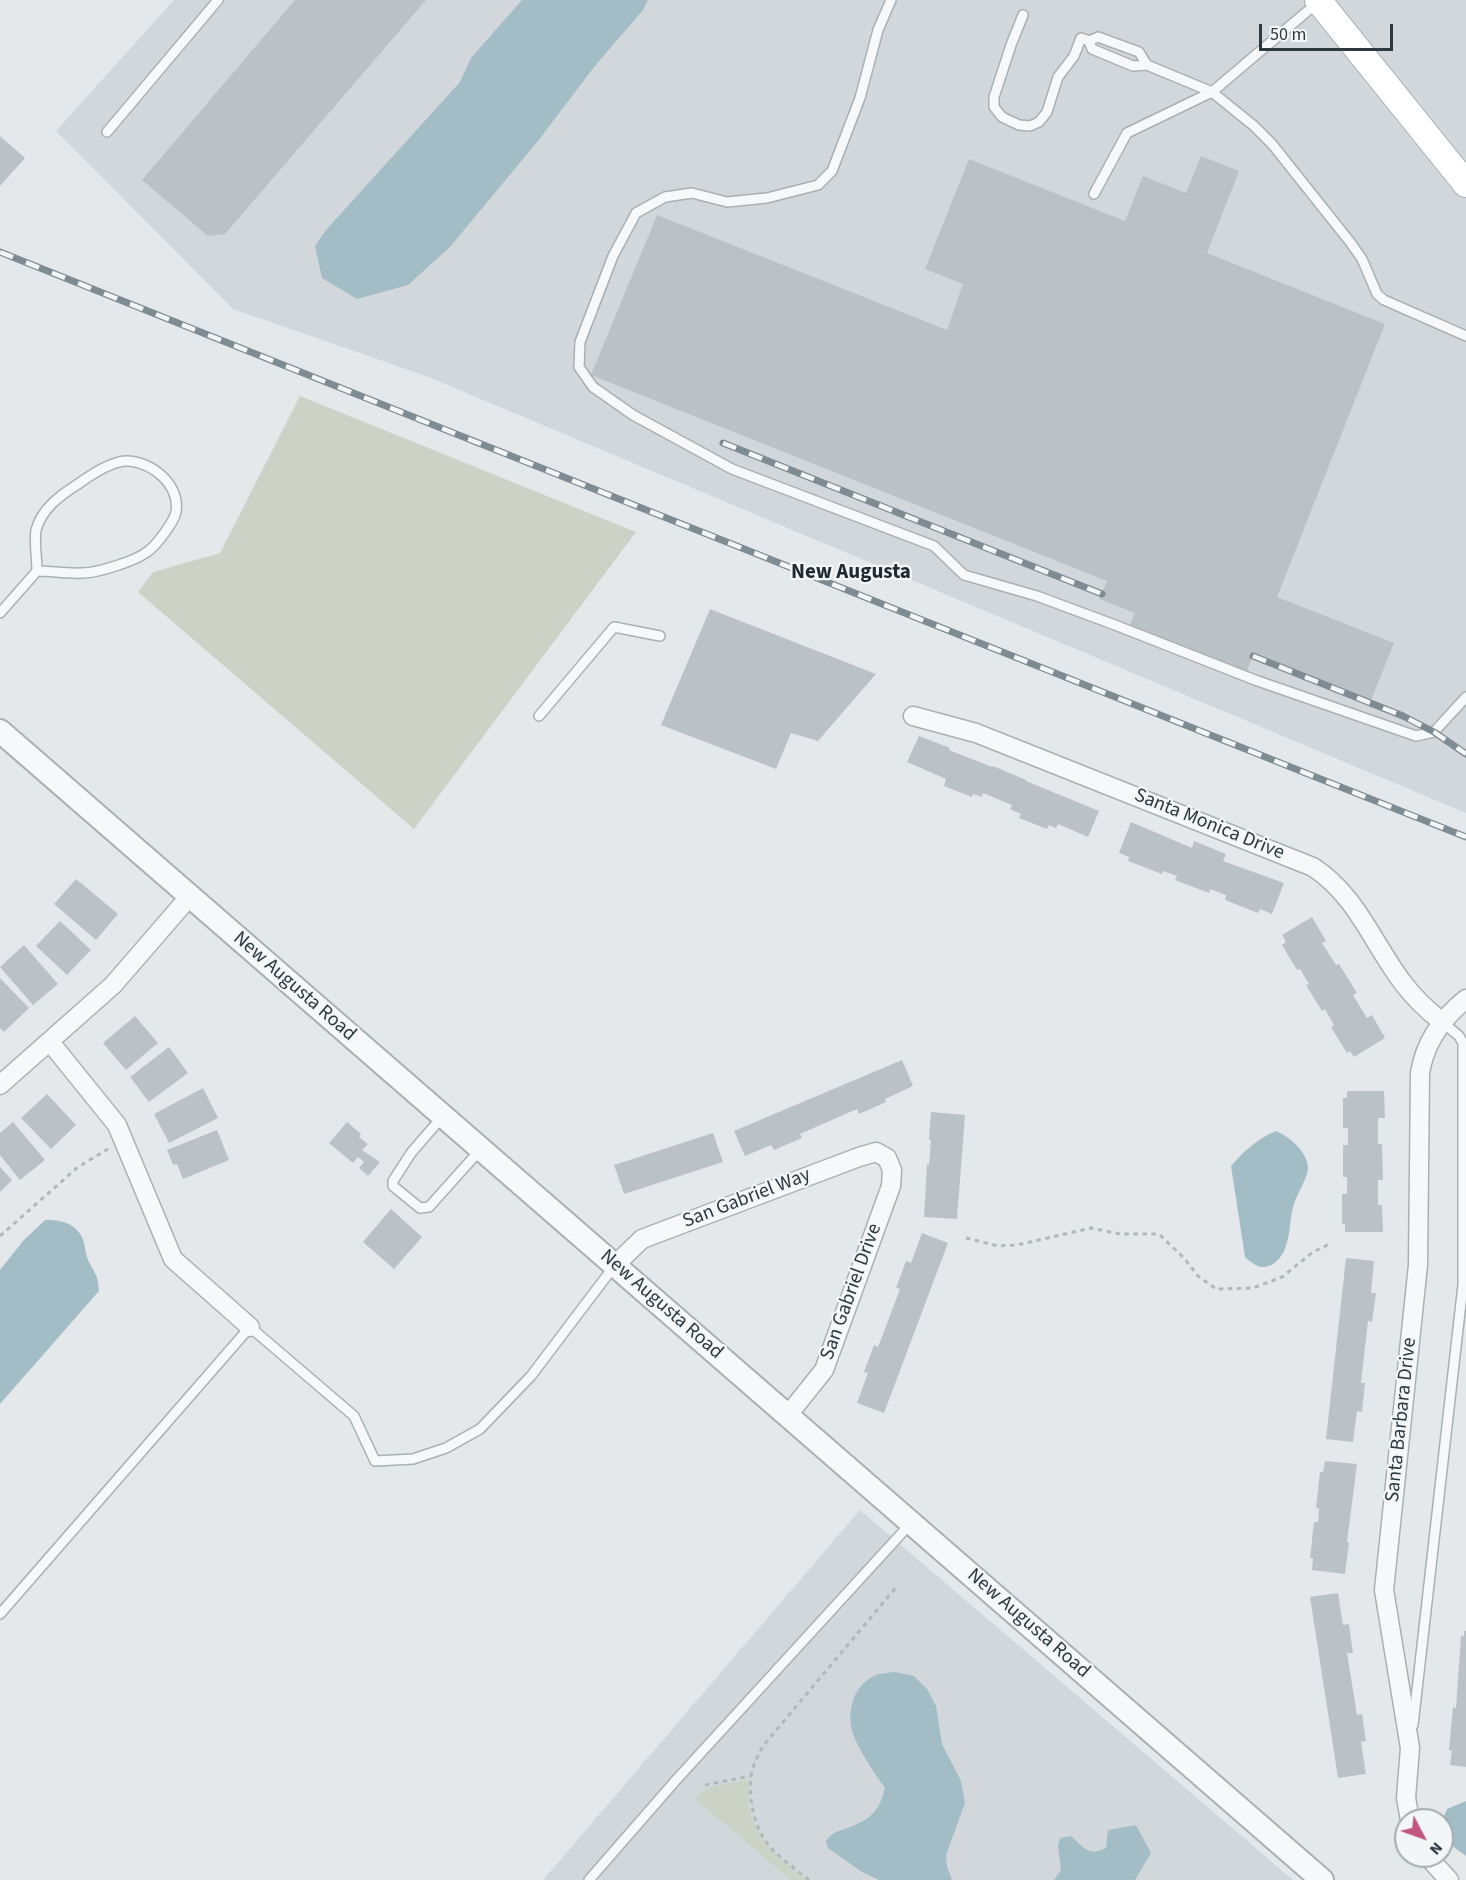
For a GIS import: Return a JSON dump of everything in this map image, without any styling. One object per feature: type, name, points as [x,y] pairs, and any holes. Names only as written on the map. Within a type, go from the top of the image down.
[{"type":"main road","points":[[1318,1],[1466,184]]},
{"type":"street","name":"Santa Monica Drive","points":[[913,716],[976,733],[1313,867],[1344,893],[1409,991],[1442,1022]]},
{"type":"street","name":"New Augusta Road","points":[[0,731],[1322,1880]]},
{"type":"street","points":[[0,1085],[113,985],[190,896]]},
{"type":"street","name":"Santa Barbara Drive","points":[[1408,1808],[1406,1797],[1410,1748],[1384,1590],[1418,1265],[1419,1080],[1422,1058],[1437,1028],[1453,1009],[1466,999]]},
{"type":"street","points":[[50,1042],[117,1125],[173,1258],[250,1327]]},
{"type":"street","name":"San Gabriel Way","points":[[615,1266],[642,1239],[859,1157],[876,1152],[887,1158]]},
{"type":"street","name":"San Gabriel Drive","points":[[788,1415],[824,1370],[891,1186],[892,1170],[887,1158]]},
{"type":"street","points":[[1438,1868],[1449,1880]]},
{"type":"lane","points":[[107,132],[218,0]]},
{"type":"lane","points":[[891,0],[878,30],[860,98],[832,171],[818,185],[767,198],[727,202],[692,193],[665,197],[636,213],[614,256],[580,342],[579,366],[593,387],[633,415],[732,469],[934,546],[964,575],[1059,604],[1255,680],[1416,736],[1434,732],[1466,697]]},
{"type":"lane","points":[[1094,194],[1127,133],[1212,92],[1318,1]]},
{"type":"lane","points":[[1023,15],[994,97],[994,107],[1002,117],[1019,125],[1030,126],[1039,122],[1047,112],[1058,77],[1085,39],[1098,37],[1139,52],[1147,65]]},
{"type":"lane","points":[[1085,39],[1092,50],[1133,66],[1147,65],[1212,92],[1254,126],[1272,144],[1362,259],[1377,294],[1384,300],[1466,336]]},
{"type":"lane","points":[[0,612],[37,571],[36,530],[45,510],[65,492],[100,470],[120,462],[152,467],[168,483],[176,498],[176,513],[165,533],[147,552],[120,565],[83,573],[37,571]]},
{"type":"lane","points":[[539,716],[614,627],[660,636]]},
{"type":"lane","points":[[1410,1748],[1463,1285],[1463,1043],[1460,1036],[1442,1022]]},
{"type":"lane","points":[[443,1116],[411,1153],[393,1181],[393,1186],[420,1208],[429,1207],[481,1149]]},
{"type":"lane","points":[[0,1614],[250,1327],[354,1416],[375,1461],[413,1459],[446,1448],[480,1429],[531,1376],[615,1266]]},
{"type":"lane","points":[[589,1880],[677,1779],[911,1522]]},
{"type":"path","points":[[0,1236],[78,1167],[108,1149]]},
{"type":"path","points":[[966,1238],[998,1246],[1017,1245],[1091,1228],[1120,1234],[1159,1234],[1184,1258],[1198,1276],[1216,1289],[1253,1287],[1282,1277],[1313,1252],[1332,1243]]},
{"type":"path","points":[[809,1880],[771,1848],[760,1831],[751,1804],[751,1776],[755,1761],[763,1746],[898,1586]]},
{"type":"path","points":[[705,1785],[751,1776]]},
{"type":"shaded area","points":[[174,0],[1466,0],[1466,813],[426,376],[233,309],[56,131]]},
{"type":"shaded area","points":[[300,396],[636,532],[414,829],[138,592],[153,572],[220,553]]},
{"type":"shaded area","points":[[860,1510],[1293,1880],[543,1880]]},
{"type":"shaded area","points":[[749,1781],[749,1805],[752,1818],[763,1839],[806,1880],[791,1880],[695,1799],[707,1788]]},
{"type":"water","points":[[522,0],[648,0],[643,10],[594,67],[538,141],[450,247],[408,285],[357,299],[322,278],[315,246],[326,230],[460,82],[471,58]]},
{"type":"water","points":[[1276,1131],[1287,1137],[1302,1151],[1308,1169],[1294,1204],[1283,1252],[1273,1264],[1261,1267],[1245,1257],[1231,1166],[1251,1146]]},
{"type":"water","points":[[45,1220],[66,1223],[79,1232],[88,1260],[97,1277],[99,1291],[0,1404],[0,1270],[23,1241]]},
{"type":"water","points":[[895,1672],[914,1676],[927,1689],[936,1706],[942,1744],[961,1781],[965,1803],[946,1855],[947,1867],[952,1880],[879,1880],[862,1872],[828,1848],[826,1841],[834,1833],[867,1819],[876,1810],[883,1797],[885,1788],[855,1739],[851,1712],[852,1702],[861,1686],[878,1674]]},
{"type":"water","points":[[1466,1801],[1466,1856],[1454,1847],[1454,1808],[1449,1808]]},
{"type":"water","points":[[1136,1825],[1151,1853],[1135,1880],[1054,1880],[1061,1870],[1058,1846],[1060,1838],[1071,1836],[1087,1850],[1100,1851],[1106,1848],[1108,1830]]},
{"type":"building","points":[[295,0],[426,0],[225,234],[208,236],[142,180]]},
{"type":"building","points":[[0,136],[25,158],[0,186]]},
{"type":"building","points":[[1201,156],[1239,171],[1207,253],[1385,324],[1277,597],[1394,643],[1371,700],[1254,653],[1247,671],[1130,625],[1135,613],[1099,599],[1107,581],[591,375],[657,215],[947,330],[963,284],[925,269],[969,159],[1125,221],[1143,176],[1186,193]]},
{"type":"building","points":[[710,609],[876,674],[818,741],[791,733],[776,769],[661,725]]},
{"type":"building","points":[[919,736],[1099,811],[1088,837],[1058,824],[1056,828],[1049,825],[1047,829],[1019,818],[1021,814],[1010,809],[1012,805],[983,793],[982,797],[973,794],[972,797],[944,786],[946,779],[907,762]]},
{"type":"building","points":[[1131,822],[1192,848],[1194,841],[1226,854],[1223,861],[1284,883],[1272,914],[1260,909],[1258,913],[1225,900],[1226,895],[1210,889],[1209,893],[1175,880],[1177,876],[1163,871],[1162,874],[1128,861],[1129,857],[1119,853]]},
{"type":"building","points":[[76,879],[118,914],[96,940],[54,904]]},
{"type":"building","points":[[1312,917],[1326,941],[1322,943],[1336,965],[1339,964],[1357,993],[1353,995],[1367,1018],[1372,1015],[1385,1038],[1354,1057],[1350,1051],[1347,1053],[1331,1027],[1334,1025],[1325,1009],[1322,1011],[1306,985],[1309,984],[1300,969],[1297,970],[1282,945],[1286,942],[1282,935]]},
{"type":"building","points":[[60,921],[91,950],[67,975],[36,946]]},
{"type":"building","points":[[24,945],[58,984],[33,1005],[0,967]]},
{"type":"building","points":[[0,978],[29,1008],[4,1032],[0,1028]]},
{"type":"building","points":[[135,1016],[158,1043],[126,1070],[103,1043]]},
{"type":"building","points":[[169,1047],[188,1073],[149,1102],[130,1077]]},
{"type":"building","points":[[902,1060],[913,1086],[859,1114],[857,1109],[800,1134],[802,1138],[774,1150],[771,1145],[745,1156],[734,1131]]},
{"type":"building","points":[[203,1088],[218,1118],[169,1143],[154,1114]]},
{"type":"building","points":[[1347,1091],[1384,1091],[1385,1118],[1378,1118],[1378,1144],[1382,1144],[1383,1180],[1378,1180],[1378,1205],[1382,1205],[1383,1232],[1345,1232],[1345,1224],[1342,1224],[1342,1194],[1347,1194],[1347,1177],[1343,1177],[1343,1145],[1348,1145],[1348,1128],[1343,1128],[1343,1098],[1347,1098]]},
{"type":"building","points":[[47,1094],[76,1125],[51,1149],[21,1118]]},
{"type":"building","points":[[931,1112],[965,1115],[957,1219],[924,1217],[927,1164],[929,1165],[931,1140],[929,1140]]},
{"type":"building","points":[[13,1122],[45,1160],[20,1180],[0,1155],[0,1133]]},
{"type":"building","points":[[347,1122],[361,1134],[359,1137],[368,1144],[362,1150],[380,1162],[368,1176],[359,1168],[364,1162],[358,1157],[353,1163],[329,1143]]},
{"type":"building","points":[[217,1130],[229,1160],[183,1179],[177,1164],[173,1165],[167,1150]]},
{"type":"building","points":[[713,1133],[723,1162],[624,1194],[614,1165]]},
{"type":"building","points":[[0,1167],[12,1180],[0,1192]]},
{"type":"building","points":[[391,1209],[422,1237],[394,1269],[363,1242]]},
{"type":"building","points":[[922,1233],[948,1243],[884,1413],[857,1403],[868,1373],[864,1372],[874,1345],[878,1347],[900,1289],[896,1288],[906,1261],[911,1263]]},
{"type":"building","points":[[1346,1258],[1374,1261],[1371,1293],[1376,1293],[1372,1322],[1368,1321],[1361,1383],[1365,1383],[1362,1412],[1357,1411],[1353,1442],[1326,1439]]},
{"type":"building","points":[[1325,1461],[1357,1464],[1345,1574],[1312,1570],[1313,1558],[1310,1558],[1314,1522],[1318,1522],[1319,1508],[1316,1508],[1320,1472],[1323,1472]]},
{"type":"building","points":[[1338,1593],[1343,1625],[1349,1624],[1353,1653],[1347,1653],[1357,1715],[1362,1714],[1366,1741],[1361,1742],[1366,1774],[1338,1778],[1310,1597]]},
{"type":"building","points":[[1464,1631],[1466,1631],[1466,1767],[1450,1765],[1452,1751],[1449,1750],[1453,1707],[1456,1708],[1461,1636],[1464,1636]]},
{"type":"railway","points":[[0,252],[1466,837]]},
{"type":"railway","points":[[723,443],[1102,594]]},
{"type":"railway","points":[[1253,656],[1403,716],[1434,732],[1466,754]]},
{"type":"district","name":"New Augusta","points":[[851,573]]}]
